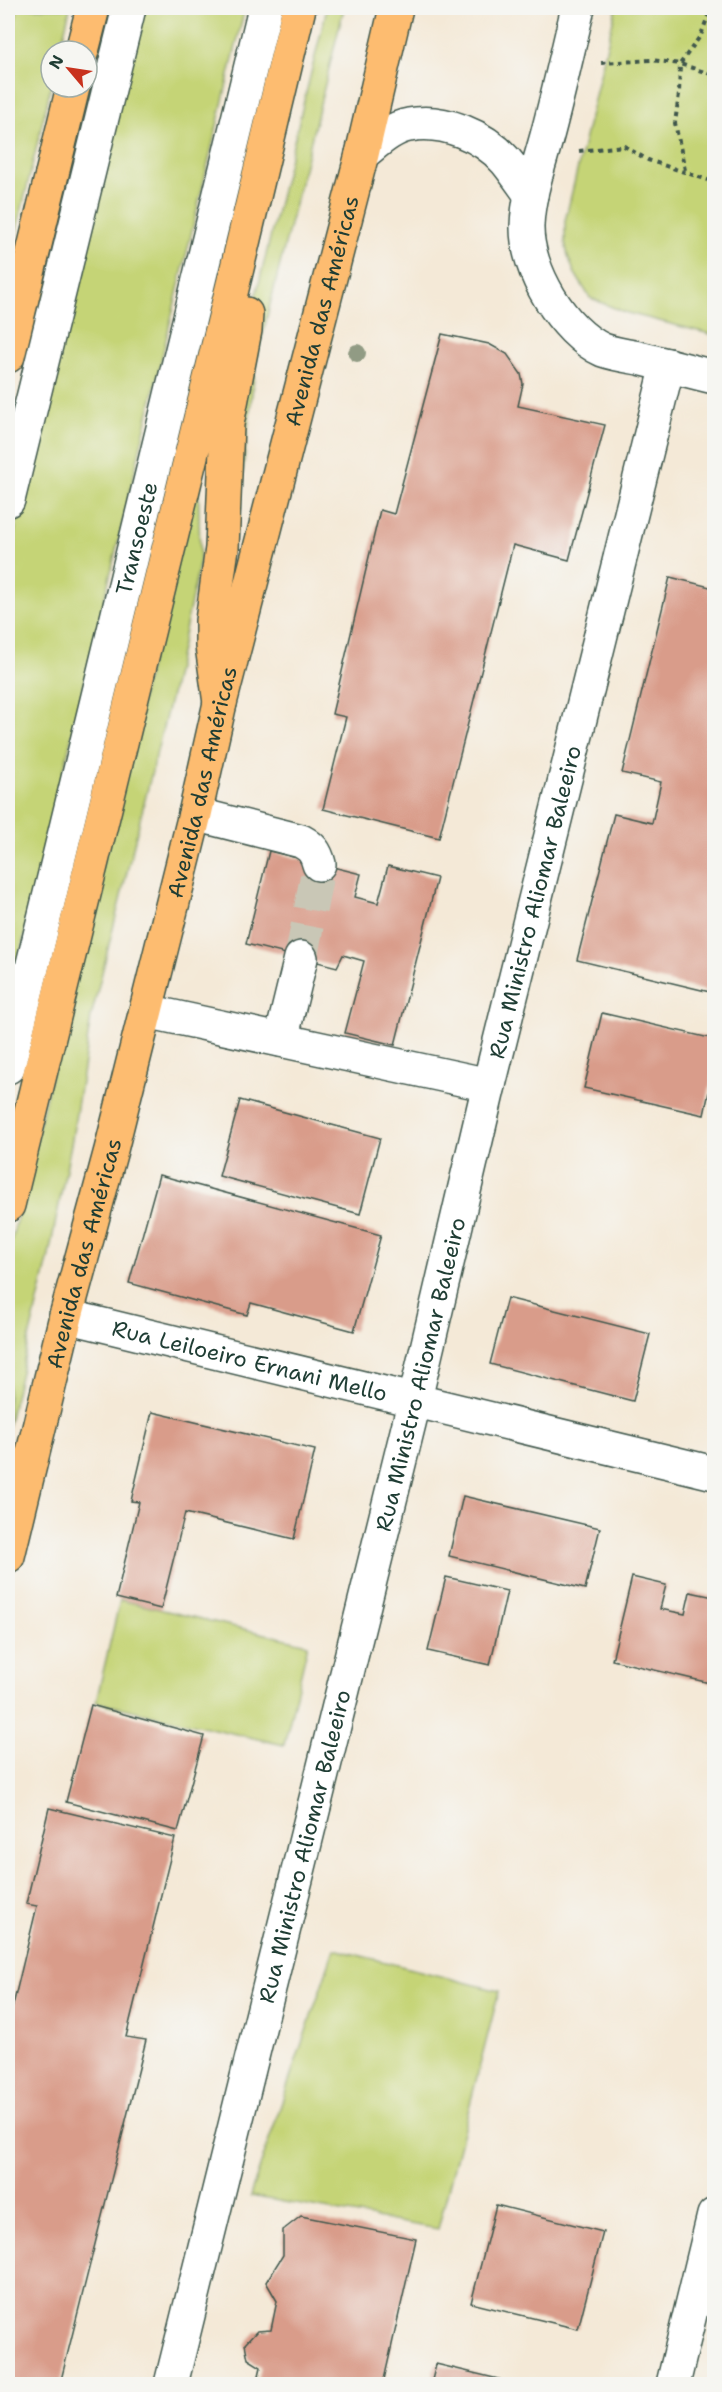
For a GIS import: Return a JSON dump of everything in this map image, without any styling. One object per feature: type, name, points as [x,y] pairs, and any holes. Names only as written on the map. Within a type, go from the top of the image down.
[{"type":"main road","points":[[85,39],[93,8]]},
{"type":"main road","points":[[8,1205],[299,8]]},
{"type":"main road","name":"Avenida das Américas","points":[[8,1556],[66,1316],[111,1150],[195,814],[220,703],[362,154],[396,8]]},
{"type":"main road","points":[[8,356],[71,99]]},
{"type":"main road","points":[[220,703],[212,646],[212,621],[221,556],[227,424],[245,330],[246,305],[237,268]]},
{"type":"street","points":[[8,500],[129,8]]},
{"type":"street","name":"Transoeste","points":[[8,1067],[265,8]]},
{"type":"street","points":[[578,8],[531,195],[527,227],[531,253],[539,277],[549,297],[563,316],[582,335],[603,350],[714,377]]},
{"type":"street","points":[[362,154],[388,134],[409,124],[457,128],[480,140],[505,160],[531,195]]},
{"type":"street","name":"Rua Ministro Aliomar Baleeiro","points":[[171,2385],[668,365]]},
{"type":"street","points":[[195,814],[301,841],[310,846],[319,864]]},
{"type":"street","points":[[281,1040],[301,958]]},
{"type":"street","points":[[146,1011],[489,1085]]},
{"type":"street","name":"Rua Leiloeiro Ernani Mello","points":[[66,1316],[714,1473]]},
{"type":"street","points":[[673,2385],[714,2215]]},
{"type":"path","points":[[685,171],[675,123],[680,64],[701,35],[711,8]]},
{"type":"path","points":[[564,64],[652,60],[680,64],[714,75]]},
{"type":"path","points":[[542,152],[582,151],[624,146],[648,160],[714,182]]},
{"type":"green space","points":[[18,8],[70,8],[63,39],[39,39],[39,99],[48,99],[8,267],[8,48]]},
{"type":"green space","points":[[139,8],[245,8],[8,1004],[8,560]]},
{"type":"green space","points":[[327,8],[344,8],[256,361],[240,494],[237,372]]},
{"type":"green space","points":[[616,8],[714,8],[714,335],[624,312],[590,298],[574,272],[568,256],[565,221]]},
{"type":"green space","points":[[198,465],[200,560],[172,691],[91,1017],[72,1139],[48,1260],[8,1426],[8,1255]]},
{"type":"green space","points":[[120,1600],[308,1644],[284,1745],[96,1702]]},
{"type":"green space","points":[[334,1949],[499,1991],[438,2229],[250,2196]]},
{"type":"building","points":[[442,334],[489,344],[507,354],[521,374],[523,384],[518,406],[605,425],[569,560],[513,545],[439,838],[323,809],[346,717],[332,714],[380,510],[394,514]]},
{"type":"building","points":[[670,577],[714,588],[714,993],[577,960],[614,814],[652,823],[661,782],[622,773]]},
{"type":"building","points":[[269,851],[361,874],[355,897],[378,903],[388,866],[437,878],[395,1045],[345,1033],[364,961],[343,955],[337,967],[246,944]]},
{"type":"building","points":[[602,1013],[714,1039],[714,1069],[704,1115],[584,1088]]},
{"type":"building","points":[[240,1100],[380,1138],[360,1214],[219,1176]]},
{"type":"building","points":[[159,1175],[381,1235],[354,1331],[251,1303],[247,1315],[129,1283]]},
{"type":"building","points":[[507,1298],[650,1334],[633,1401],[490,1364]]},
{"type":"building","points":[[152,1412],[315,1450],[294,1539],[185,1513],[161,1609],[116,1598],[139,1502],[131,1501]]},
{"type":"building","points":[[463,1496],[600,1528],[585,1589],[449,1556]]},
{"type":"building","points":[[446,1577],[507,1591],[490,1665],[428,1651]]},
{"type":"building","points":[[632,1577],[666,1585],[660,1609],[685,1614],[690,1592],[714,1597],[714,1684],[612,1660]]},
{"type":"building","points":[[91,1705],[204,1736],[178,1831],[66,1802]]},
{"type":"building","points":[[49,1808],[175,1838],[126,2037],[146,2040],[60,2384],[8,2384],[8,2026],[37,1906],[26,1904]]},
{"type":"building","points":[[496,2205],[603,2232],[578,2329],[471,2303]]},
{"type":"building","points":[[301,2216],[416,2239],[383,2384],[257,2384],[261,2367],[248,2359],[245,2344],[257,2331],[271,2330],[277,2301],[266,2282],[283,2255],[283,2230]]},
{"type":"building","points":[[436,2364],[519,2384],[431,2384]]},
{"type":"tunnel","points":[[301,958],[319,864]]}]
